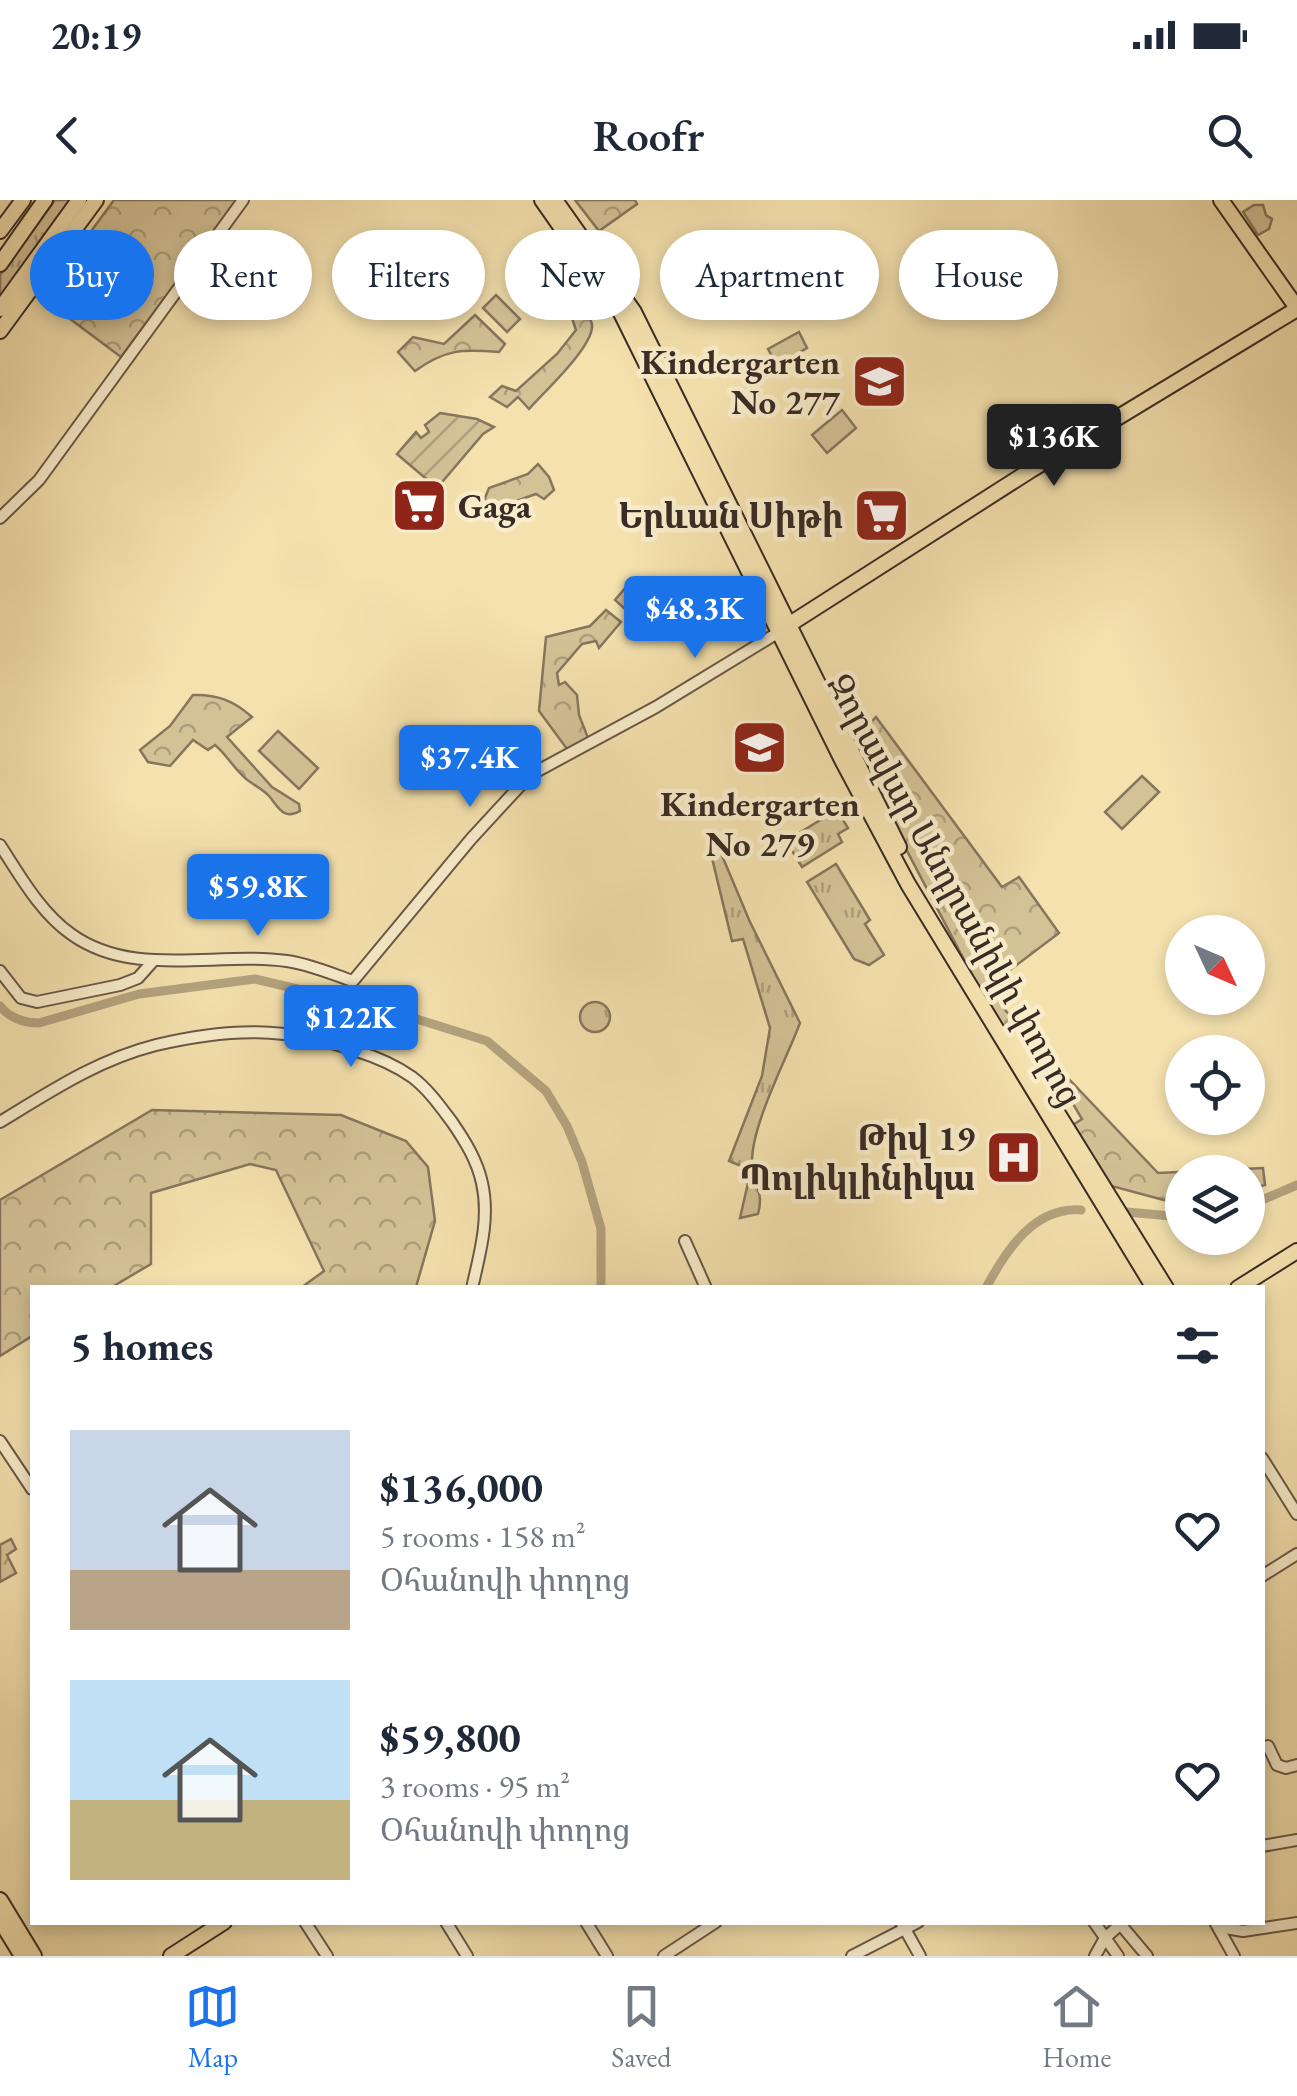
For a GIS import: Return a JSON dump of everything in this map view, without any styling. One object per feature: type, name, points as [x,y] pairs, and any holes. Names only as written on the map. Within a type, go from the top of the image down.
[{"type":"main road","points":[[0,231],[23,200]]},
{"type":"main road","points":[[0,264],[45,200]]},
{"type":"main road","points":[[0,309],[79,200]]},
{"type":"main road","points":[[0,331],[96,200]]},
{"type":"main road","name":"Զորավար Անդրանիկի փողոց","points":[[542,200],[624,316],[884,827],[982,1001],[1152,1285]]},
{"type":"main road","name":"Զորավար Անդրանիկի փողոց","points":[[555,200],[634,312],[784,631]]},
{"type":"main road","points":[[784,631],[1031,470],[1297,310],[1221,200]]},
{"type":"main road","name":"Զորավար Անդրանիկի փողոց","points":[[982,1001],[1164,1285]]},
{"type":"main road","points":[[1243,1285],[1297,1251]]},
{"type":"main road","points":[[0,1900],[34,1956]]},
{"type":"main road","points":[[0,1920],[22,1956]]},
{"type":"main road","points":[[178,1954],[220,1925]]},
{"type":"street","points":[[0,518],[39,480],[243,200]]},
{"type":"street","points":[[0,845],[52,918],[73,936],[118,956],[290,961],[353,980],[530,775],[604,737],[784,631]]},
{"type":"street","points":[[0,971],[21,998],[37,1002],[120,985],[138,978],[154,960]]},
{"type":"street","points":[[0,1122],[85,1069],[156,1045],[257,1030],[292,1032],[368,1054],[401,1070],[428,1091],[475,1160],[485,1209],[473,1285]]},
{"type":"street","points":[[685,1240],[705,1285]]},
{"type":"street","points":[[0,1441],[30,1486]]},
{"type":"street","points":[[1265,1463],[1297,1514]]},
{"type":"street","points":[[1265,1574],[1297,1554]]},
{"type":"street","points":[[1268,1746],[1277,1765],[1297,1766]]},
{"type":"street","points":[[1265,1845],[1297,1840]]},
{"type":"street","points":[[1217,1925],[1243,1931],[1297,1923]]},
{"type":"street","points":[[307,1925],[327,1956]]},
{"type":"street","points":[[448,1925],[467,1956]]},
{"type":"street","points":[[588,1925],[607,1956]]},
{"type":"street","points":[[692,1925],[698,1934]]},
{"type":"street","points":[[668,1955],[712,1925]]},
{"type":"street","points":[[1096,1925],[1118,1956]]},
{"type":"street","points":[[1095,1956],[1104,1938],[1121,1925]]},
{"type":"street","points":[[1123,1925],[1147,1956]]},
{"type":"street","points":[[1217,1925],[1234,1956]]},
{"type":"street","points":[[852,1956],[903,1926],[920,1956]]},
{"type":"green space","points":[[55,200],[73,200],[51,230],[33,230]]},
{"type":"green space","points":[[114,200],[237,200],[215,230],[174,230],[174,285],[154,312],[154,230],[92,230]]},
{"type":"green space","points":[[575,200],[635,200],[637,204],[598,230]]},
{"type":"green space","points":[[1263,205],[1272,219],[1269,229],[1258,235],[1243,212]]},
{"type":"green space","points":[[30,234],[30,258],[0,299],[0,275]]},
{"type":"green space","points":[[496,295],[505,304],[505,320],[519,320],[507,332],[485,306]]},
{"type":"green space","points":[[71,320],[148,320],[121,357]]},
{"type":"green space","points":[[470,320],[480,320],[505,344],[499,352],[455,352],[415,371],[398,352],[413,337],[444,344]]},
{"type":"green space","points":[[573,320],[590,320],[592,325],[585,345],[529,409],[518,397],[507,407],[490,397],[502,386],[516,391],[557,354],[576,330]]},
{"type":"green space","points":[[799,332],[807,348],[777,365],[768,349]]},
{"type":"green space","points":[[842,410],[856,428],[827,453],[812,435]]},
{"type":"green space","points":[[440,413],[477,419],[494,427],[483,434],[437,488],[397,454],[416,432],[421,438],[429,432],[425,425]]},
{"type":"green space","points":[[538,464],[554,490],[544,499],[536,494],[516,501],[489,521],[479,513],[489,488],[528,474]]},
{"type":"green space","points":[[627,586],[648,605],[636,619],[615,600]]},
{"type":"green space","points":[[606,610],[621,622],[599,648],[596,641],[582,644],[557,673],[559,685],[565,682],[577,695],[579,715],[588,738],[567,749],[539,711],[546,637],[590,626]]},
{"type":"green space","points":[[193,695],[225,700],[252,717],[227,737],[272,787],[299,804],[300,811],[282,811],[215,745],[208,750],[193,740],[170,766],[148,762],[140,750],[170,726]]},
{"type":"green space","points":[[876,717],[1002,887],[1019,877],[1059,933],[981,992],[851,744]]},
{"type":"green space","points":[[278,731],[318,768],[299,789],[259,751]]},
{"type":"green space","points":[[1142,776],[1159,792],[1122,829],[1105,812]]},
{"type":"green space","points":[[837,810],[848,828],[838,834],[842,842],[802,867],[786,841]]},
{"type":"green space","points":[[711,844],[718,846],[800,1023],[754,1145],[752,1168],[760,1199],[758,1214],[740,1218],[751,1170],[729,1161],[762,1076],[770,1028],[743,939],[732,941]]},
{"type":"green space","points":[[836,864],[870,920],[865,924],[884,955],[869,965],[854,959],[807,882]]},
{"type":"green space","points":[[996,994],[1006,1011],[1049,1058],[1158,1173],[1165,1173],[1165,1200],[1104,1184],[1065,1130],[1082,1119],[1069,1097],[1051,1108],[986,1002]]},
{"type":"green space","points":[[595,1002],[606,1006],[610,1017],[606,1028],[595,1032],[584,1028],[580,1017],[584,1006]]},
{"type":"green space","points":[[152,1110],[341,1115],[406,1141],[428,1167],[435,1221],[417,1285],[305,1285],[324,1271],[276,1170],[250,1164],[151,1193],[151,1264],[115,1285],[30,1285],[30,1337],[0,1356],[0,1200]]},
{"type":"green space","points":[[11,1539],[16,1549],[7,1555],[16,1573],[0,1582],[0,1545]]},
{"type":"waterway","points":[[0,1006],[18,1019],[39,1023],[139,994],[255,979],[391,1011],[487,1041],[546,1091],[567,1126],[601,1229],[601,1285]]},
{"type":"waterway","points":[[1265,1199],[1297,1185]]},
{"type":"waterway","points":[[988,1285],[1012,1246],[1036,1223],[1064,1211],[1081,1210]]},
{"type":"waterway","points":[[1127,1212],[1165,1215]]},
{"type":"place","name":"Kindergarten No 277","points":[[879,382]]},
{"type":"place","name":"Gaga","points":[[419,506]]},
{"type":"place","name":"Երևան Սիթի","points":[[882,516]]},
{"type":"place","name":"Kindergarten No 279","points":[[760,748]]},
{"type":"place","name":"Թիվ 19 Պոլիկլինիկա","points":[[1014,1158]]}]
